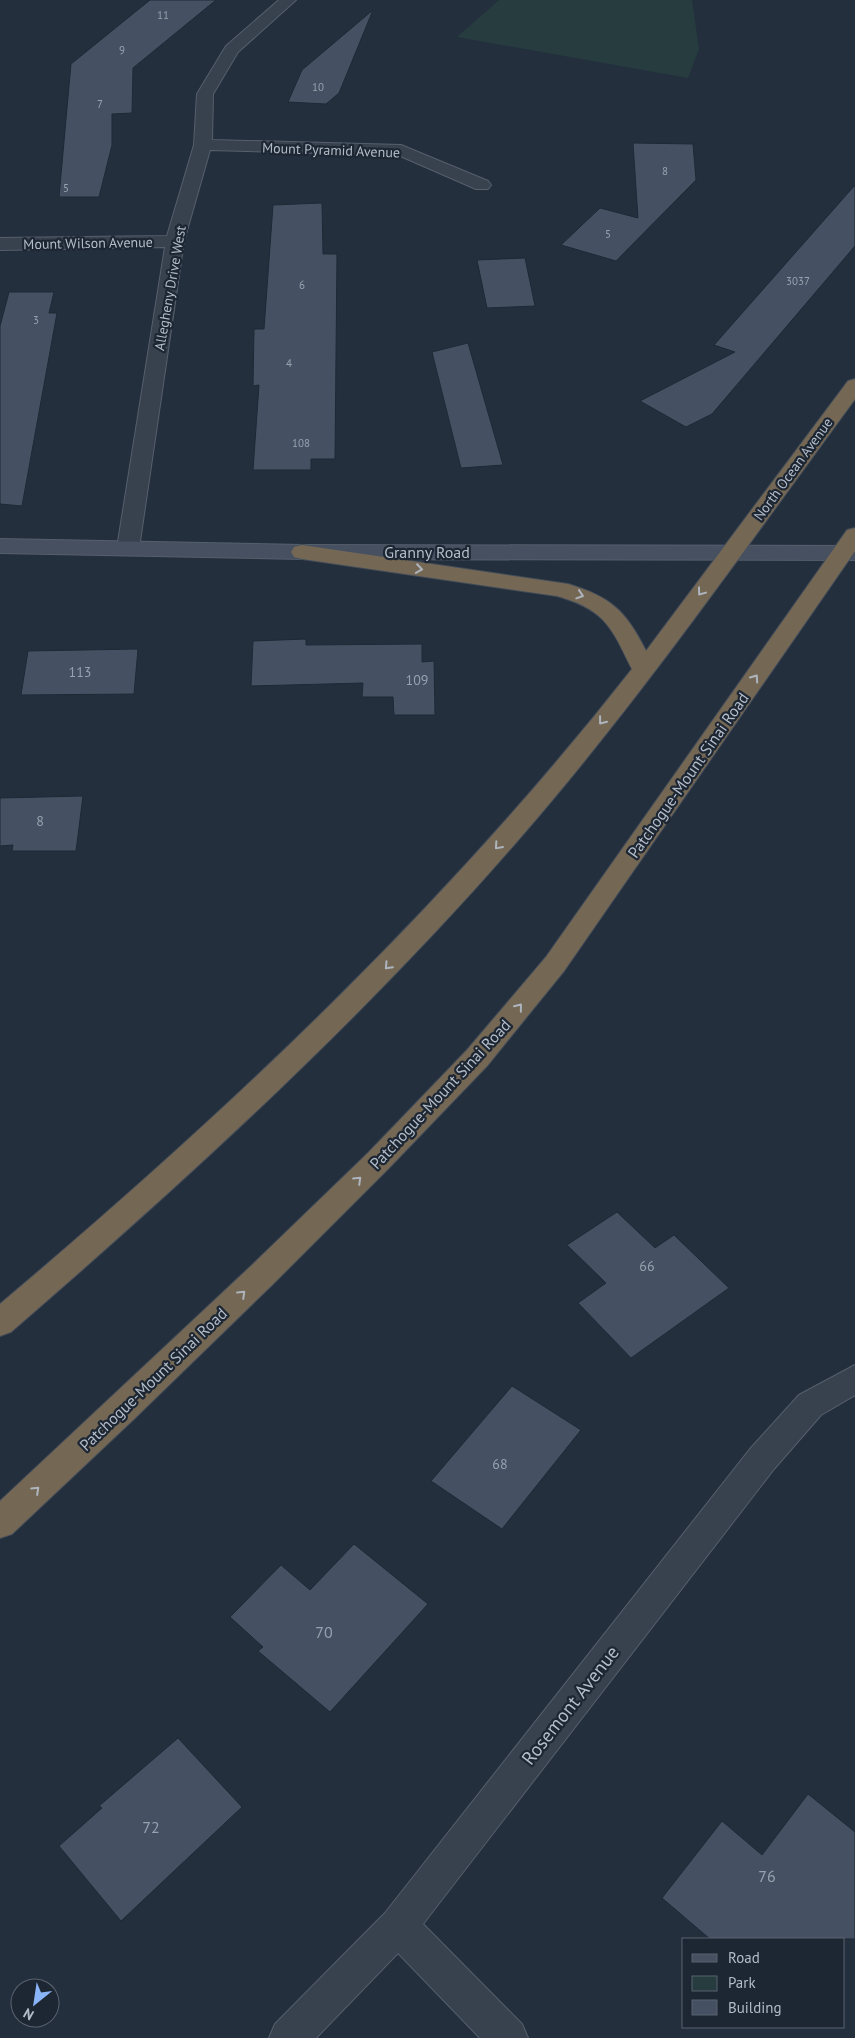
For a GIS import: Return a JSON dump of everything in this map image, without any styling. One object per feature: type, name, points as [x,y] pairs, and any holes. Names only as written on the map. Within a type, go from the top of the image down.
[{"type":"highway","name":"North Ocean Avenue","points":[[730,553],[855,385]]},
{"type":"highway","name":"Patchogue-Mount Sinai Road","points":[[0,1523],[123,1409],[262,1275],[378,1161],[477,1058],[566,948],[851,547]]},
{"type":"highway","points":[[302,552],[560,589],[580,595],[597,602],[612,614],[623,628],[643,669]]},
{"type":"highway","points":[[0,1323],[118,1223],[262,1091],[383,972],[539,798],[643,669],[730,553]]},
{"type":"street","name":"Allegheny Drive West","points":[[128,548],[175,241],[203,145],[205,94],[232,49],[288,0]]},
{"type":"street","name":"Mount Pyramid Avenue","points":[[203,145],[401,150],[482,184]]},
{"type":"street","name":"Mount Wilson Avenue","points":[[0,244],[175,241]]},
{"type":"street","name":"Granny Road","points":[[0,546],[302,552],[730,553],[851,547]]},
{"type":"street","name":"Rosemont Avenue","points":[[289,2038],[398,1926],[762,1458],[810,1405],[855,1379]]},
{"type":"street","points":[[398,1926],[508,2038]]},
{"type":"green space","points":[[499,0],[692,0],[699,49],[688,78],[457,37]]},
{"type":"building","points":[[150,0],[216,0],[133,68],[132,113],[112,114],[112,145],[99,197],[59,197],[71,64]]},
{"type":"building","points":[[373,10],[339,93],[326,104],[288,102],[302,70]]},
{"type":"building","points":[[633,143],[693,144],[696,180],[616,261],[561,245],[600,208],[638,218]]},
{"type":"building","points":[[855,185],[855,246],[712,414],[686,427],[640,401],[735,352],[714,345]]},
{"type":"building","points":[[322,203],[323,254],[337,254],[335,459],[311,459],[311,470],[253,470],[259,385],[253,386],[254,329],[264,329],[273,205]]},
{"type":"building","points":[[525,258],[535,306],[487,308],[477,260]]},
{"type":"building","points":[[9,292],[54,292],[49,313],[57,313],[22,506],[0,504],[0,326]]},
{"type":"building","points":[[468,343],[503,465],[461,468],[432,352]]},
{"type":"building","points":[[306,639],[306,645],[422,644],[422,662],[434,661],[435,715],[394,715],[393,697],[362,697],[363,683],[251,686],[253,641]]},
{"type":"building","points":[[138,649],[134,694],[21,695],[28,651]]},
{"type":"building","points":[[83,796],[76,851],[12,851],[13,845],[0,846],[0,798]]},
{"type":"building","points":[[617,1212],[655,1248],[674,1235],[729,1288],[631,1358],[578,1303],[606,1283],[567,1245]]},
{"type":"building","points":[[512,1386],[581,1430],[502,1529],[431,1481]]},
{"type":"building","points":[[354,1544],[428,1604],[330,1712],[258,1651],[263,1647],[230,1617],[281,1565],[310,1590]]},
{"type":"building","points":[[178,1738],[242,1807],[121,1921],[59,1846],[102,1808],[99,1806]]},
{"type":"building","points":[[808,1794],[855,1832],[855,1939],[709,1938],[662,1898],[722,1821],[762,1855]]}]
